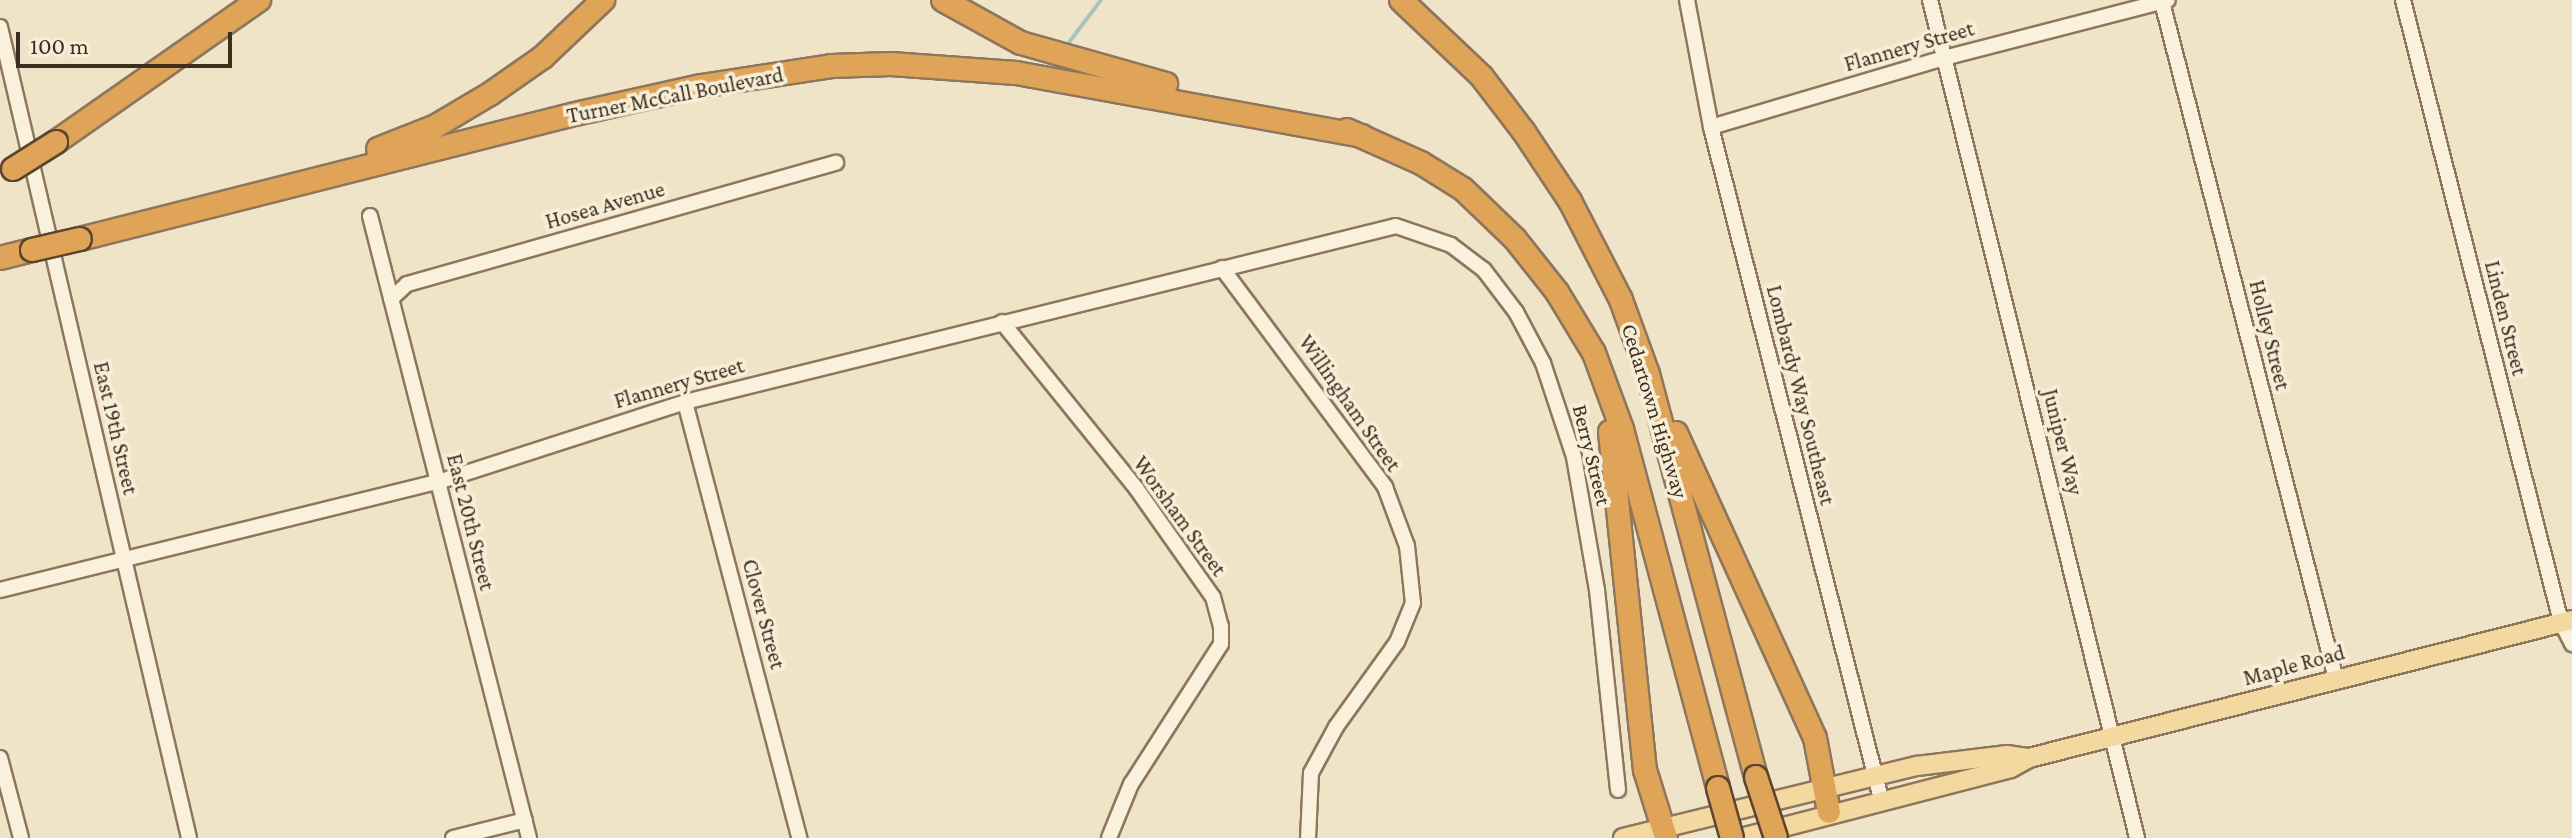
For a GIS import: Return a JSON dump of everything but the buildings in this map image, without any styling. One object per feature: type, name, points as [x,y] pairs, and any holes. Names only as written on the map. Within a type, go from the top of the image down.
[{"type":"highway","points":[[6,172],[56,142],[243,6],[259,0]]},
{"type":"highway","points":[[248,194],[436,126],[543,57],[603,0]]},
{"type":"highway","points":[[943,0],[1021,43],[1078,63],[1322,121],[1361,136]]},
{"type":"highway","name":"Cedartown Highway","points":[[1401,0],[1482,77],[1570,201],[1621,300],[1648,374],[1756,777],[1759,836]]},
{"type":"highway","name":"Turner McCall Boulevard","points":[[0,258],[603,107],[831,66],[891,64],[1016,73],[1361,136]]},
{"type":"highway","name":"Cedartown Highway","points":[[1361,136],[1463,189],[1515,239],[1557,292],[1594,353],[1626,444],[1732,838]]},
{"type":"highway","points":[[1594,353],[1614,452],[1645,770],[1663,832]]},
{"type":"highway","points":[[1648,374],[1815,738],[1829,812]]},
{"type":"main road","name":"Maple Road","points":[[1623,838],[1663,832],[1748,806],[1875,776],[1962,760],[2029,758],[2115,739],[2566,621]]},
{"type":"main road","name":"Maple Road","points":[[1759,836],[1829,812],[2011,768],[2029,758]]},
{"type":"street","name":"Juniper Way","points":[[1930,0],[2137,838]]},
{"type":"street","name":"Linden Street","points":[[2403,0],[2572,644]]},
{"type":"street","name":"Lombardy Way Southeast","points":[[1688,1],[1711,127],[1881,799]]},
{"type":"street","name":"Flannery Street","points":[[1711,127],[1944,58],[2165,1]]},
{"type":"street","name":"Holley Street","points":[[2165,1],[2336,679]]},
{"type":"street","name":"East 19th Street","points":[[0,27],[189,838]]},
{"type":"street","name":"Hosea Avenue","points":[[391,299],[407,284],[836,163]]},
{"type":"street","name":"East 20th Street","points":[[370,216],[529,838]]},
{"type":"street","name":"Berry Street","points":[[1374,229],[1396,226],[1426,234],[1484,270],[1516,312],[1543,363],[1574,457],[1595,575],[1618,790]]},
{"type":"street","name":"Flannery Street","points":[[0,590],[122,556],[438,482],[685,402],[1374,229]]},
{"type":"street","name":"Willingham Street","points":[[1222,268],[1385,487],[1407,546],[1413,603],[1397,642],[1336,727],[1311,773],[1308,838]]},
{"type":"street","name":"Worsham Street","points":[[1002,322],[1136,488],[1213,597],[1221,626],[1221,644],[1131,784],[1109,838]]},
{"type":"street","name":"Clover Street","points":[[685,402],[799,838]]},
{"type":"street","points":[[0,758],[21,838]]},
{"type":"street","points":[[453,838],[525,820]]},
{"type":"waterway","points":[[1070,41],[1101,0]]}]
